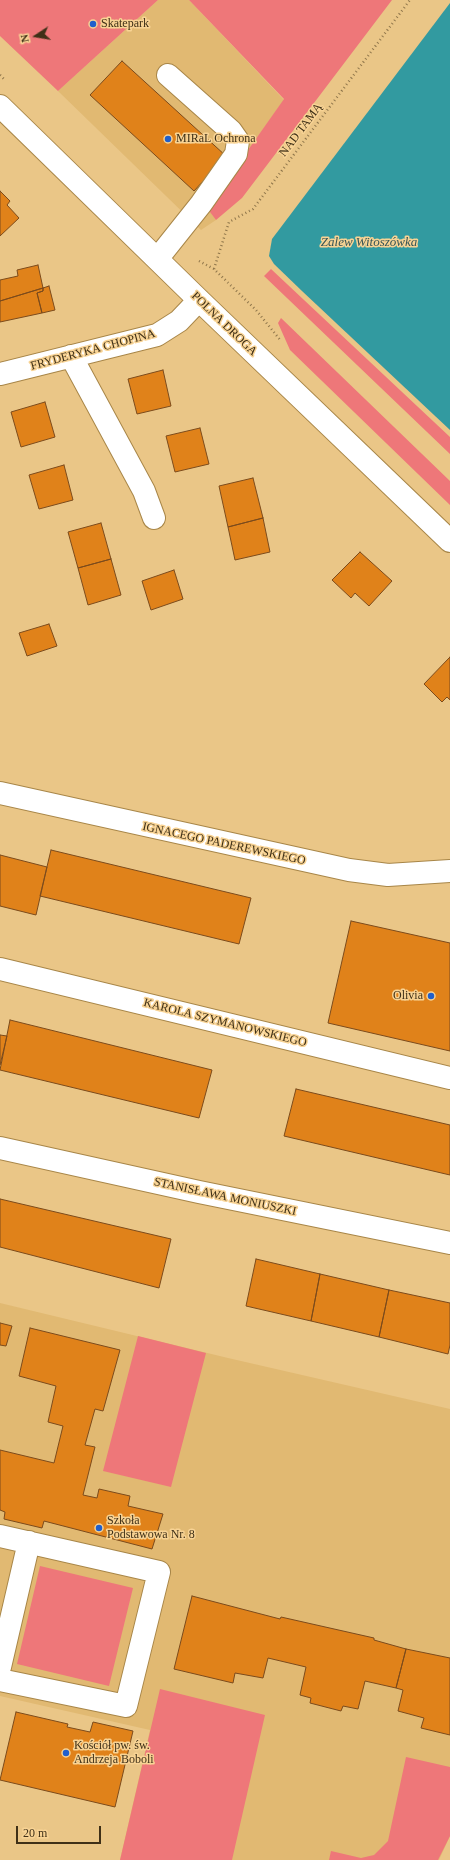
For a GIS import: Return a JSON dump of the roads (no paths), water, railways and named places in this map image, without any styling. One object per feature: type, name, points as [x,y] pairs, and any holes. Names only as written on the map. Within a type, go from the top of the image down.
[{"type":"street","points":[[158,258],[233,159],[236,154],[238,141],[230,130],[168,75]]},
{"type":"street","name":"POLNA DROGA","points":[[0,106],[450,541]]},
{"type":"street","name":"FRYDERYKA CHOPINA","points":[[0,374],[157,335],[179,321],[199,300]]},
{"type":"street","points":[[71,356],[144,491],[154,518]]},
{"type":"street","name":"IGNACEGO PADEREWSKIEGO","points":[[0,793],[349,870],[388,875],[450,872]]},
{"type":"street","name":"KAROLA SZYMANOWSKIEGO","points":[[0,969],[450,1078]]},
{"type":"street","name":"STANISŁAWA MONIUSZKI","points":[[0,1148],[199,1192],[450,1244]]},
{"type":"street","points":[[0,1536],[159,1572],[126,1706],[0,1680]]},
{"type":"street","points":[[0,1668],[28,1542]]},
{"type":"water","name":"Zalew Witoszówka","points":[[450,3],[450,430],[302,291],[274,264],[269,256],[272,239]]},
{"type":"place","name":"Skatepark","points":[[93,24]]},
{"type":"place","name":"MIRaL Ochrona","points":[[168,139]]},
{"type":"place","name":"Olivia","points":[[431,996]]},
{"type":"place","name":"Szkoła Podstawowa Nr. 8","points":[[99,1528]]},
{"type":"place","name":"Kościół pw. św. Andrzeja Boboli","points":[[66,1753]]}]
